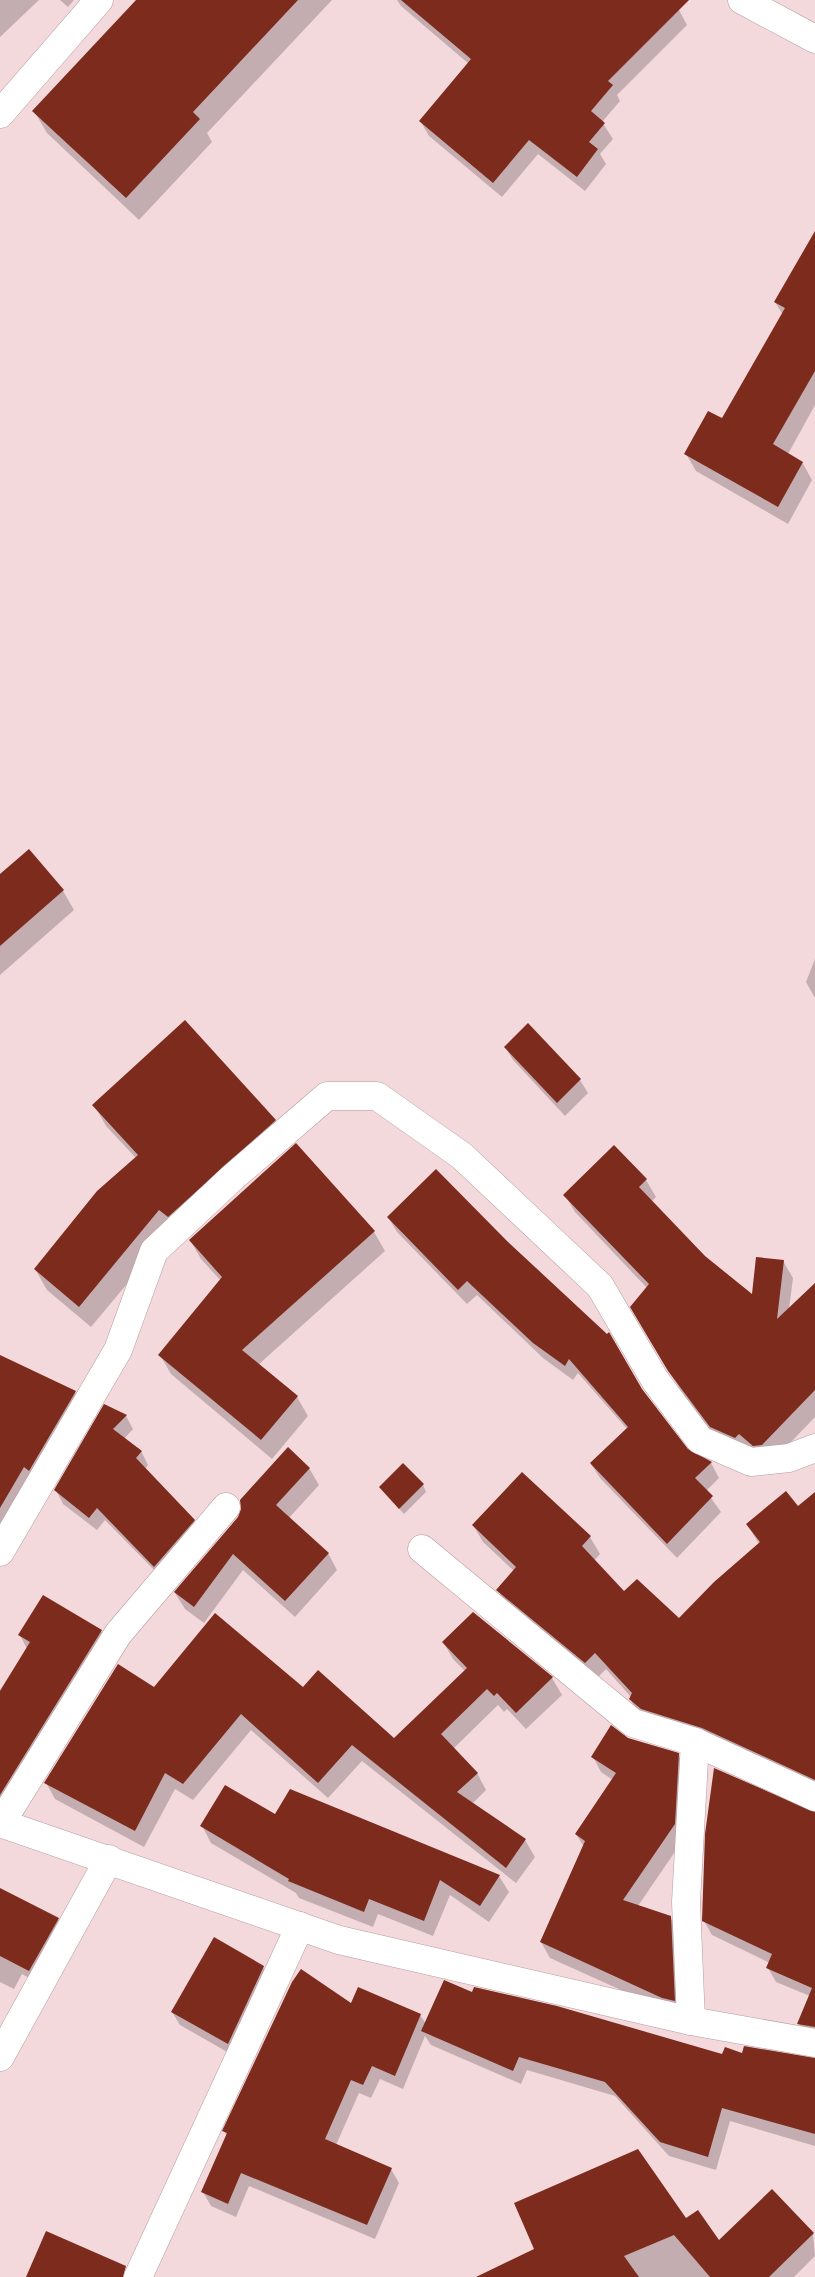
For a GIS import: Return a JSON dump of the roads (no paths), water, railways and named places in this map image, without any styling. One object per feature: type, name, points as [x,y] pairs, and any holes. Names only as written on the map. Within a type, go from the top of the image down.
[{"type":"street","points":[[0,114],[99,0]]},
{"type":"street","points":[[742,0],[815,39]]},
{"type":"street","points":[[0,1552],[118,1350],[154,1251],[233,1177],[327,1096],[377,1096],[462,1156],[600,1286],[655,1380],[700,1440],[751,1462],[789,1458],[815,1448]]},
{"type":"street","points":[[226,1508],[118,1634],[0,1823],[109,1859],[339,1940],[691,2021],[815,2042]]},
{"type":"street","points":[[422,1549],[633,1722],[695,1742],[815,1797]]},
{"type":"street","points":[[691,2021],[686,1902],[695,1742]]},
{"type":"street","points":[[0,2057],[109,1859]]},
{"type":"street","points":[[138,2277],[300,1926]]}]
